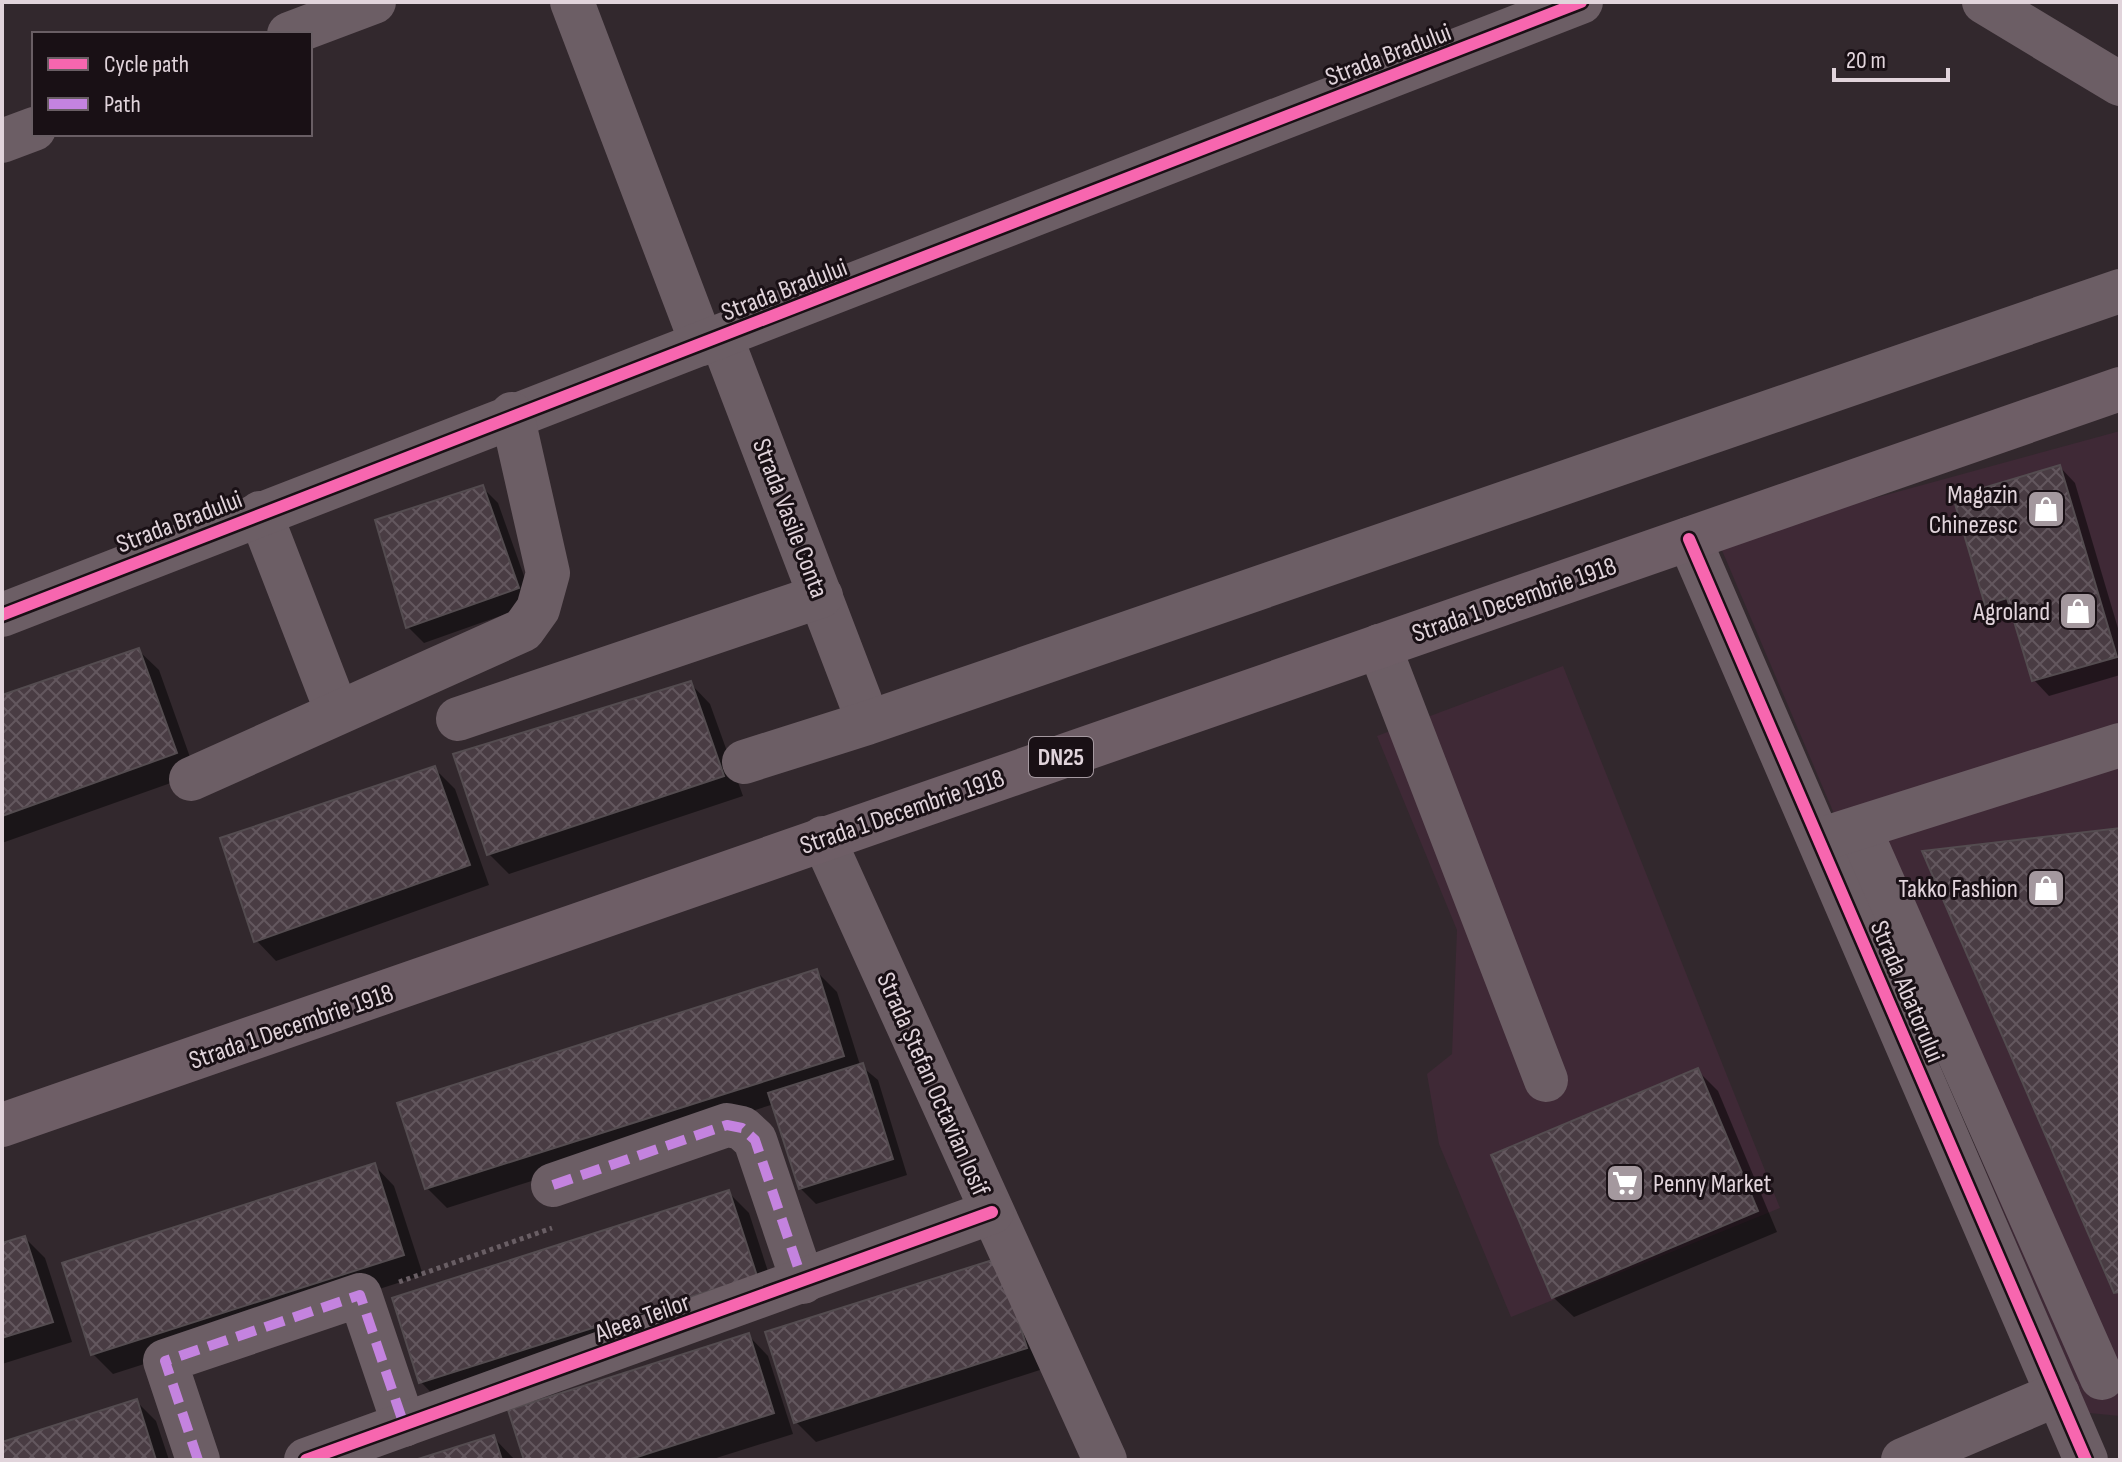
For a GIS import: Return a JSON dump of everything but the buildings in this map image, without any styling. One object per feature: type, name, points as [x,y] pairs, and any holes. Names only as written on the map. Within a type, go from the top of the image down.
[{"type":"main road","name":"Strada 1 Decembrie 1918","points":[[2,1125],[2120,389]]},
{"type":"street","points":[[294,32],[374,2]]},
{"type":"street","name":"Strada Vasile Conta","points":[[572,2],[821,596],[860,700]]},
{"type":"street","name":"Strada Bradului","points":[[2,615],[512,414],[712,340],[1581,2]]},
{"type":"street","points":[[1984,2],[2120,84]]},
{"type":"street","points":[[2,141],[32,130]]},
{"type":"street","points":[[744,762],[867,723],[2120,291]]},
{"type":"street","points":[[191,779],[523,630],[538,609],[548,573],[512,414]]},
{"type":"street","points":[[260,513],[337,712]]},
{"type":"street","name":"Strada Abatorului","points":[[1689,539],[1839,834],[2086,1460]]},
{"type":"street","points":[[458,719],[821,596]]},
{"type":"street","points":[[1379,646],[1546,1080]]},
{"type":"street","points":[[2102,1378],[1839,834],[2120,745]]},
{"type":"street","name":"Strada Ștefan Octavian Iosif","points":[[823,838],[1102,1459]]},
{"type":"street","points":[[553,1185],[727,1125],[742,1128],[755,1140],[803,1282]]},
{"type":"street","name":"Aleea Teilor","points":[[306,1460],[992,1212]]},
{"type":"street","points":[[198,1460],[165,1361],[360,1295],[404,1425]]},
{"type":"street","points":[[1903,1460],[2058,1394]]},
{"type":"shaded area","points":[[2120,431],[2120,1416],[2089,1413],[1718,541]]},
{"type":"shaded area","points":[[1563,666],[1780,1208],[1511,1317],[1439,1144],[1427,1074],[1452,1054],[1457,930],[1377,736]]},
{"type":"marked path","points":[[553,1185],[727,1125],[742,1128],[755,1140],[803,1282]]},
{"type":"marked path","points":[[198,1460],[165,1361],[360,1295],[404,1425]]},
{"type":"cycle path","points":[[2,615],[1581,2]]},
{"type":"cycle path","points":[[1689,539],[2086,1460]]},
{"type":"cycle path","points":[[306,1460],[992,1212]]},
{"type":"place","name":"Magazin Chinezesc","points":[[2046,509]]},
{"type":"place","name":"Agroland","points":[[2078,611]]},
{"type":"place","name":"Takko Fashion","points":[[2046,888]]},
{"type":"place","name":"Penny Market","points":[[1625,1183]]}]
